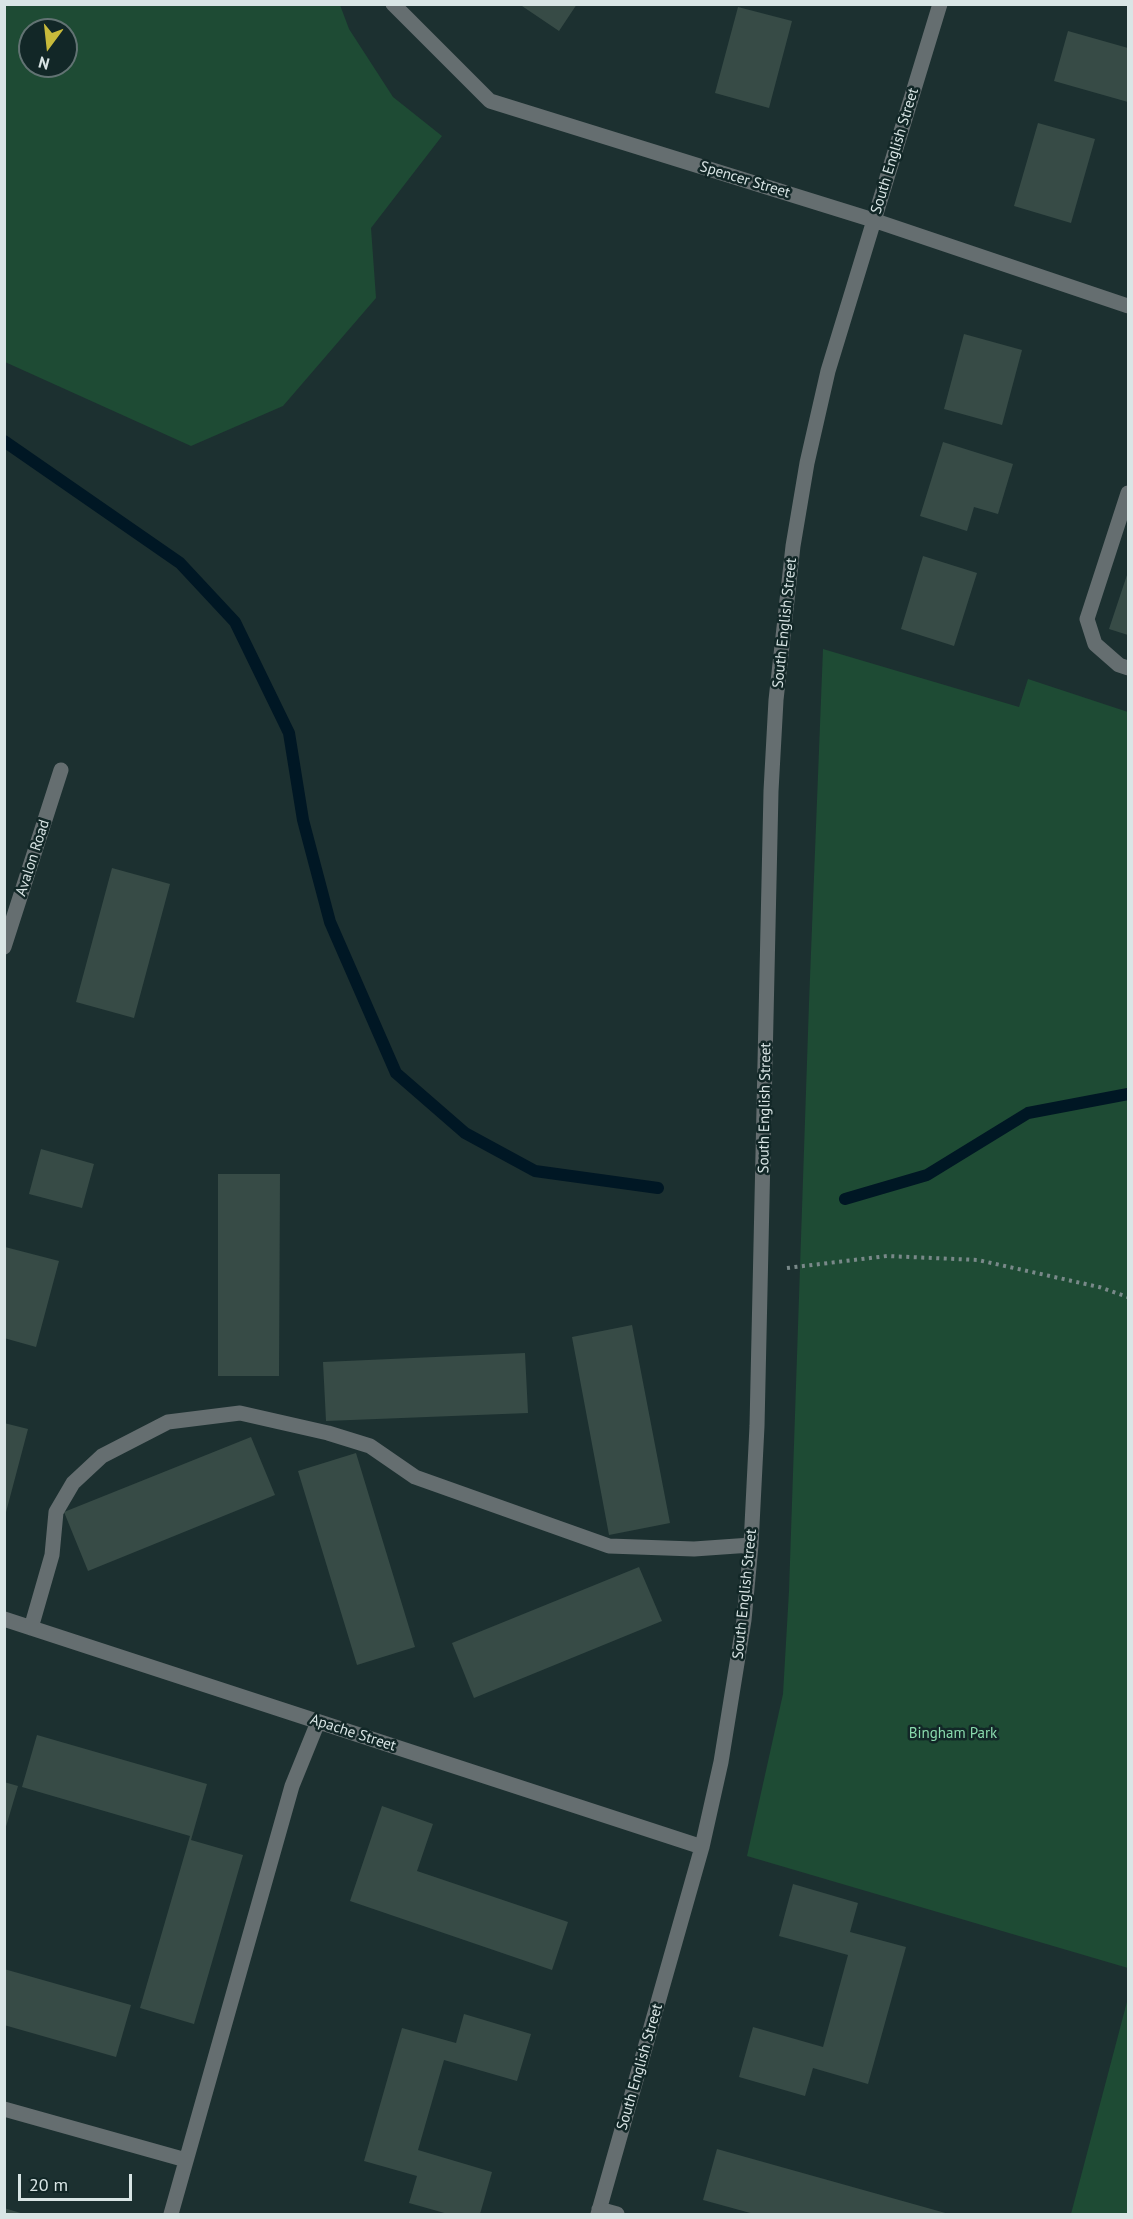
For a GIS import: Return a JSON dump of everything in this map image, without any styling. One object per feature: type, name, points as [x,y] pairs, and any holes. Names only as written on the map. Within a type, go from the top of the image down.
[{"type":"street","name":"Spencer Street","points":[[393,4],[490,100],[873,220],[1128,306]]},
{"type":"street","name":"South English Street","points":[[598,2212],[702,1846],[731,1706],[744,1620],[751,1545],[757,1426],[771,791],[776,700],[784,618],[807,463],[828,371],[940,4]]},
{"type":"street","points":[[1128,493],[1087,619],[1095,644],[1119,665],[1128,668]]},
{"type":"street","name":"Avalon Road","points":[[4,947],[61,770]]},
{"type":"street","points":[[31,1628],[52,1554],[56,1512],[73,1483],[102,1456],[168,1422],[240,1413],[328,1433],[369,1446],[415,1477],[609,1546],[694,1549],[751,1545]]},
{"type":"street","name":"Apache Street","points":[[4,1619],[702,1846]]},
{"type":"street","points":[[171,2214],[292,1786],[318,1722]]},
{"type":"street","points":[[4,2109],[186,2160]]},
{"type":"street","points":[[598,2212],[618,2214]]},
{"type":"path","points":[[761,1271],[887,1256],[978,1260],[1099,1287],[1128,1297]]},
{"type":"green space","points":[[5,4],[340,5],[349,29],[393,97],[442,136],[371,228],[376,298],[283,406],[191,446],[5,362]]},
{"type":"green space","name":"Bingham Park","points":[[823,649],[1019,707],[1028,679],[1128,712],[1128,1968],[747,1856],[783,1694],[789,1591]]},
{"type":"green space","points":[[1128,1998],[1128,2214],[1071,2214]]},
{"type":"building","points":[[519,4],[577,4],[559,31]]},
{"type":"building","points":[[738,7],[792,21],[769,108],[715,93]]},
{"type":"building","points":[[1068,31],[1128,48],[1128,102],[1054,81]]},
{"type":"building","points":[[1038,123],[1095,139],[1071,223],[1014,206]]},
{"type":"building","points":[[964,334],[1022,350],[1002,425],[944,409]]},
{"type":"building","points":[[943,442],[1013,464],[998,514],[974,507],[967,531],[920,516]]},
{"type":"building","points":[[923,556],[977,573],[954,646],[901,629]]},
{"type":"building","points":[[1128,572],[1128,635],[1109,629]]},
{"type":"building","points":[[112,868],[170,884],[134,1018],[76,1002]]},
{"type":"building","points":[[41,1149],[94,1164],[82,1208],[29,1194]]},
{"type":"building","points":[[218,1174],[280,1174],[279,1376],[218,1376]]},
{"type":"building","points":[[5,1247],[59,1261],[36,1347],[4,1338]]},
{"type":"building","points":[[632,1325],[670,1523],[609,1535],[572,1337]]},
{"type":"building","points":[[525,1353],[528,1413],[326,1421],[323,1362]]},
{"type":"building","points":[[4,1423],[28,1429],[5,1516],[4,1516]]},
{"type":"building","points":[[251,1437],[275,1495],[88,1571],[64,1512]]},
{"type":"building","points":[[356,1453],[415,1647],[357,1665],[298,1471]]},
{"type":"building","points":[[639,1567],[662,1621],[474,1698],[452,1643]]},
{"type":"building","points":[[37,1735],[207,1784],[191,1840],[243,1855],[194,2024],[140,2008],[190,1836],[22,1787]]},
{"type":"building","points":[[4,1782],[18,1786],[5,1830],[4,1830]]},
{"type":"building","points":[[382,1806],[433,1824],[417,1871],[568,1922],[552,1970],[350,1901]]},
{"type":"building","points":[[793,1884],[858,1903],[850,1932],[906,1947],[868,2084],[813,2068],[805,2096],[739,2077],[753,2027],[823,2047],[848,1955],[779,1936]]},
{"type":"building","points":[[4,1969],[131,2005],[116,2057],[4,2025]]},
{"type":"building","points":[[464,2014],[531,2034],[517,2081],[444,2060],[418,2150],[492,2172],[480,2214],[448,2214],[409,2203],[417,2176],[364,2161],[402,2028],[456,2043]]},
{"type":"building","points":[[717,2149],[949,2214],[754,2214],[703,2200]]},
{"type":"building","points":[[4,2208],[24,2214],[4,2214]]},
{"type":"waterway","points":[[4,441],[180,563],[235,622],[289,733],[303,820],[330,922],[396,1073],[465,1133],[535,1171],[658,1188]]},
{"type":"waterway","points":[[845,1199],[927,1175],[1028,1113],[1128,1094]]}]
